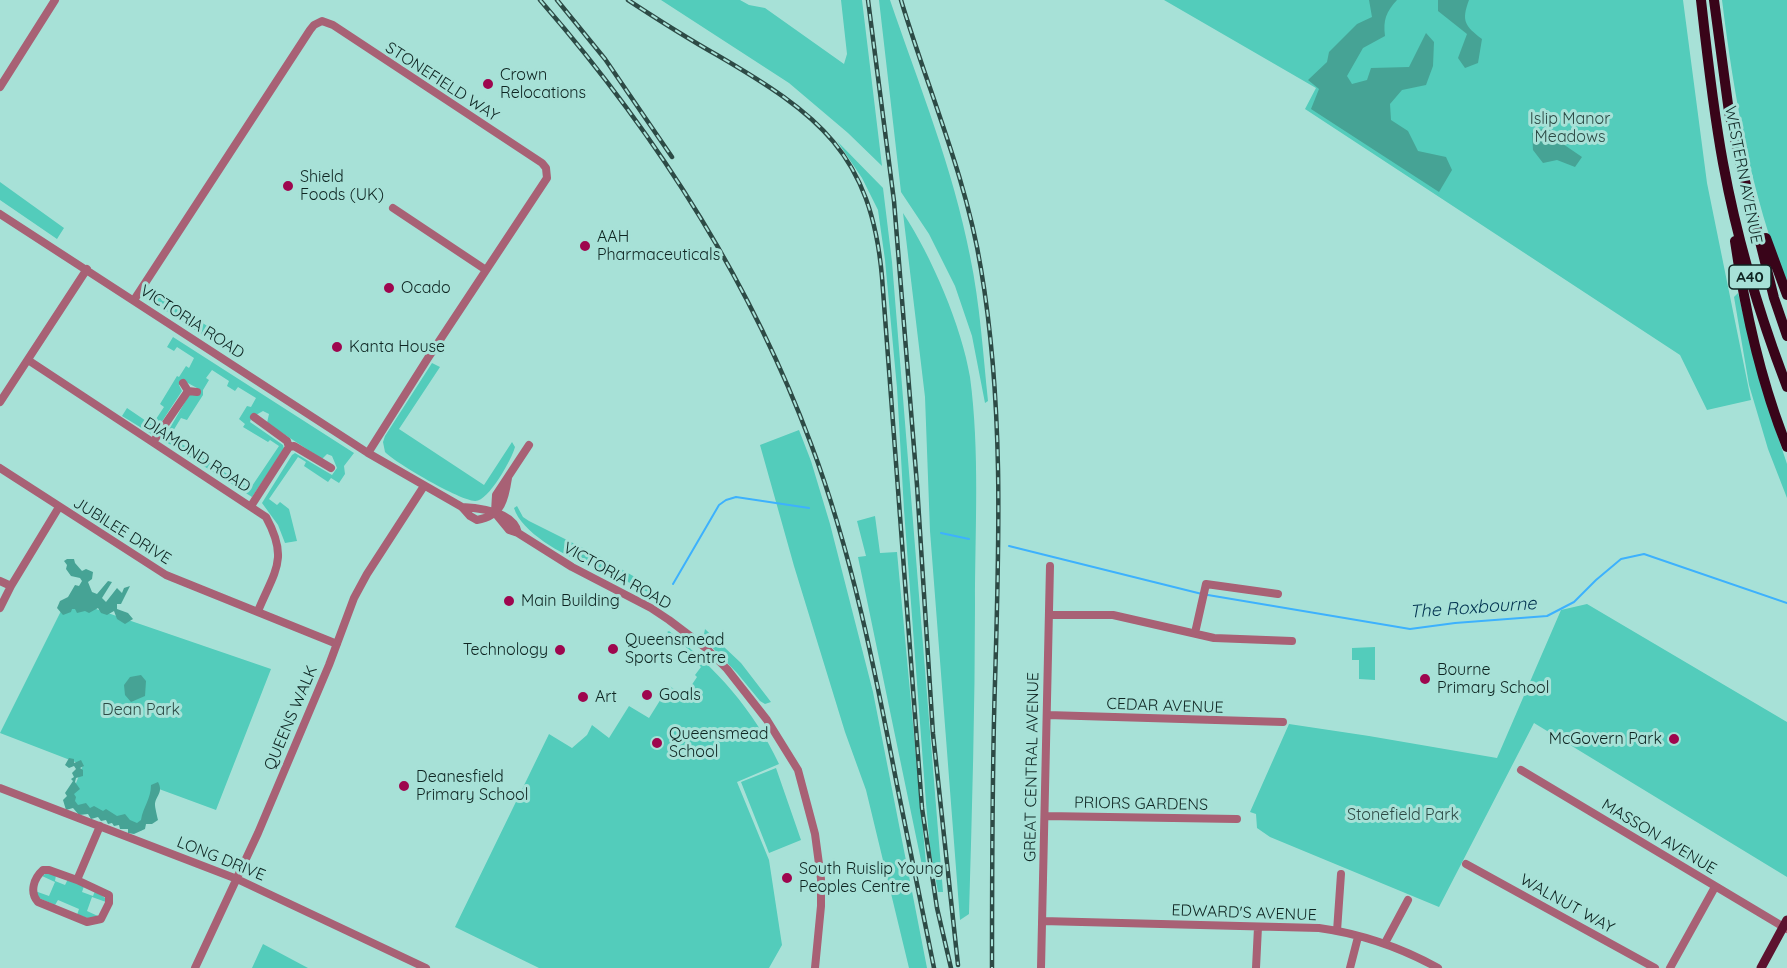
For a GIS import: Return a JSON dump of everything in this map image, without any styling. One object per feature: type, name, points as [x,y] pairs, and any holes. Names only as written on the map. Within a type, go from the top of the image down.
[{"type":"highway","name":"WESTERN AVENUE","points":[[1701,0],[1723,164],[1752,282],[1768,337],[1787,387]]},
{"type":"highway","name":"WESTERN AVENUE","points":[[1714,0],[1729,112],[1774,298],[1787,336]]},
{"type":"highway","points":[[1738,153],[1771,255],[1787,295]]},
{"type":"highway","points":[[1723,164],[1742,294],[1787,447]]},
{"type":"main road","points":[[1761,968],[1786,925]]},
{"type":"street","points":[[0,87],[55,0]]},
{"type":"street","name":"STONEFIELD WAY","points":[[134,300],[314,25],[322,21],[327,22],[349,36],[546,168],[547,178],[368,453]]},
{"type":"street","points":[[393,208],[486,270]]},
{"type":"street","name":"VICTORIA ROAD","points":[[0,214],[368,453],[462,507],[484,509],[512,520],[518,533],[572,567],[651,608],[706,648],[727,669],[767,720],[798,770],[814,834],[821,879],[821,906],[815,968]]},
{"type":"street","points":[[0,402],[87,269]]},
{"type":"street","name":"DIAMOND ROAD","points":[[28,360],[266,516],[280,557],[258,611]]},
{"type":"street","points":[[183,383],[188,391]]},
{"type":"street","points":[[153,442],[188,391]]},
{"type":"street","points":[[188,391],[197,392]]},
{"type":"street","points":[[254,417],[287,441],[289,447]]},
{"type":"street","points":[[289,447],[294,446],[330,468]]},
{"type":"street","points":[[495,513],[506,498],[508,478],[529,446]]},
{"type":"street","points":[[251,506],[289,447]]},
{"type":"street","name":"JUBILEE DRIVE","points":[[0,468],[166,575],[337,644]]},
{"type":"street","name":"QUEENS WALK","points":[[195,968],[258,833],[354,598],[424,486]]},
{"type":"street","points":[[0,608],[10,586],[58,507]]},
{"type":"street","name":"GREAT CENTRAL AVENUE","points":[[1041,968],[1050,566]]},
{"type":"street","points":[[0,581],[10,586]]},
{"type":"street","points":[[1195,633],[1203,588],[1206,584],[1278,594]]},
{"type":"street","points":[[1049,615],[1113,615],[1214,638],[1292,641]]},
{"type":"street","name":"CEDAR AVENUE","points":[[1047,715],[1283,722]]},
{"type":"street","name":"MASSON AVENUE","points":[[1521,770],[1715,887],[1786,925]]},
{"type":"street","name":"LONG DRIVE","points":[[0,788],[237,879],[426,968]]},
{"type":"street","name":"PRIORS GARDENS","points":[[1045,816],[1237,819]]},
{"type":"street","points":[[77,880],[100,826]]},
{"type":"street","name":"WALNUT WAY","points":[[1466,864],[1655,968]]},
{"type":"street","points":[[43,870],[77,880],[109,895],[110,903],[101,919],[87,922],[39,902],[34,897],[32,890],[43,870]]},
{"type":"street","points":[[1337,931],[1341,874]]},
{"type":"street","points":[[1670,968],[1715,887]]},
{"type":"street","points":[[1385,943],[1408,900]]},
{"type":"street","name":"EDWARD'S AVENUE","points":[[1042,921],[1319,928],[1385,943],[1413,954],[1438,968]]},
{"type":"street","points":[[1256,968],[1258,927]]},
{"type":"street","points":[[1350,968],[1358,937]]},
{"type":"green space","points":[[661,0],[740,0],[749,5],[765,8],[844,64],[847,54],[841,0],[862,0],[882,166],[848,133],[789,83]]},
{"type":"green space","points":[[879,0],[890,0],[935,127],[963,223],[981,328],[988,401],[985,403],[972,336],[955,286],[929,234],[901,192]]},
{"type":"green space","name":"Islip Manor Meadows","points":[[1164,0],[1683,0],[1707,183],[1751,400],[1707,410],[1680,355],[1305,109],[1316,88]]},
{"type":"green space","points":[[1369,0],[1397,0],[1386,16],[1385,36],[1363,48],[1347,76],[1352,84],[1367,80],[1371,68],[1409,67],[1426,33],[1434,42],[1433,66],[1426,85],[1402,90],[1390,104],[1391,120],[1408,131],[1418,151],[1446,157],[1452,170],[1439,192],[1311,109],[1319,89],[1308,80],[1327,62],[1329,52],[1357,24],[1372,17]]},
{"type":"green space","points":[[1438,0],[1469,0],[1465,13],[1466,22],[1482,39],[1478,63],[1465,68],[1458,58],[1467,34],[1438,11]]},
{"type":"green space","points":[[1722,0],[1787,0],[1787,285],[1763,216],[1745,145]]},
{"type":"green space","points":[[1548,127],[1563,144],[1582,157],[1575,167],[1557,160],[1543,163],[1533,150],[1532,133]]},
{"type":"green space","points":[[837,141],[883,188],[892,262],[943,892],[938,892],[930,848],[897,388],[878,210],[862,178]]},
{"type":"green space","points":[[0,182],[64,228],[57,239],[0,200]]},
{"type":"green space","points":[[903,213],[924,249],[953,314],[966,357],[973,405],[976,491],[972,798],[969,914],[960,920],[930,531],[925,397]]},
{"type":"green space","points":[[151,290],[212,329],[206,337],[146,298]]},
{"type":"green space","points":[[1738,293],[1760,382],[1787,464],[1787,498],[1768,449],[1749,385],[1734,297]]},
{"type":"green space","points":[[173,337],[354,453],[344,466],[345,474],[339,483],[331,478],[328,482],[304,466],[306,462],[298,457],[269,499],[277,505],[280,502],[289,509],[297,541],[285,543],[278,525],[262,503],[292,455],[295,453],[332,475],[337,468],[332,456],[327,454],[322,459],[267,423],[269,414],[263,411],[256,415],[253,413],[250,422],[283,445],[284,449],[252,497],[163,440],[189,395],[196,395],[197,388],[186,382],[179,385],[182,391],[153,435],[122,416],[127,408],[152,425],[164,407],[160,404],[177,376],[179,377],[186,366],[189,368],[194,358],[177,347],[174,351],[167,347]],"holes":[[[212,370],[229,381],[227,386],[235,391],[238,387],[256,398],[251,407],[247,406],[239,419],[245,424],[243,427],[279,446],[250,489],[170,436],[181,418],[187,420],[203,395],[203,390],[209,380],[206,378]]]},
{"type":"green space","points":[[432,363],[440,367],[399,429],[484,485],[512,442],[515,447],[493,488],[475,501],[428,481],[385,452],[383,442],[385,436]]},
{"type":"green space","points":[[799,430],[830,524],[873,692],[927,968],[909,968],[866,790],[845,732],[760,445]]},
{"type":"green space","points":[[517,506],[523,517],[529,521],[597,555],[652,587],[649,592],[634,586],[613,572],[577,560],[544,542],[518,517],[514,508]]},
{"type":"green space","points":[[875,516],[880,553],[897,552],[927,874],[924,875],[858,557],[866,556],[857,521]]},
{"type":"green space","points":[[74,559],[82,571],[86,569],[93,572],[92,579],[88,582],[92,592],[97,594],[108,581],[112,582],[102,598],[106,602],[117,588],[122,593],[124,588],[130,586],[121,604],[117,604],[117,609],[128,613],[133,619],[125,624],[117,619],[114,611],[107,615],[101,613],[98,608],[89,613],[85,611],[77,613],[75,609],[72,609],[71,612],[63,615],[57,608],[60,601],[68,597],[75,585],[79,586],[82,581],[80,578],[71,576],[66,569],[67,565],[64,561]]},
{"type":"green space","name":"Dean Park","points":[[67,599],[271,669],[216,810],[159,789],[141,831],[68,804],[83,765],[0,733]]},
{"type":"green space","name":"Stonefield Park","points":[[1587,604],[1787,722],[1787,877],[1534,723],[1439,907],[1270,837],[1257,828],[1256,814],[1250,812],[1289,724],[1497,758],[1561,610]]},
{"type":"green space","points":[[705,629],[741,663],[771,702],[765,704],[760,701],[705,640]]},
{"type":"green space","points":[[669,631],[702,659],[732,691],[758,726],[779,764],[737,782],[769,860],[782,945],[769,968],[539,968],[455,927],[549,734],[572,748],[587,735],[592,725],[609,738],[629,706],[649,718],[669,686],[685,695],[697,677],[695,675],[701,667],[699,665],[702,660],[667,632]]},
{"type":"green space","points":[[1375,647],[1375,680],[1359,679],[1359,660],[1352,660],[1352,648]]},
{"type":"green space","points":[[141,675],[146,681],[145,696],[131,702],[125,695],[124,685],[130,677]]},
{"type":"green space","points":[[69,758],[74,759],[74,763],[81,760],[84,766],[80,768],[83,770],[83,776],[76,778],[75,782],[80,789],[74,794],[78,805],[86,803],[90,808],[94,806],[103,811],[106,809],[117,816],[125,814],[137,823],[141,820],[151,785],[158,782],[160,792],[155,805],[158,820],[152,824],[146,824],[145,829],[134,834],[128,833],[128,829],[120,829],[119,825],[108,824],[106,820],[101,821],[98,817],[91,819],[88,814],[79,815],[73,808],[66,810],[63,800],[73,781],[72,773],[76,769],[74,766],[69,768],[65,765]]},
{"type":"green space","points":[[776,768],[801,840],[769,853],[741,782]]},
{"type":"green space","points":[[47,873],[56,875],[55,881],[65,885],[68,879],[84,886],[82,892],[93,896],[95,891],[105,898],[106,902],[92,897],[87,911],[100,917],[88,918],[77,915],[79,909],[58,900],[55,905],[39,898],[35,891],[49,896],[55,882],[42,876]]},
{"type":"green space","points":[[263,944],[308,968],[252,968]]},
{"type":"waterway","name":"The Roxbourne","points":[[673,584],[719,505],[726,500],[736,497],[809,508]]},
{"type":"waterway","name":"The Roxbourne","points":[[941,533],[969,539]]},
{"type":"waterway","name":"The Roxbourne","points":[[1009,546],[1202,594],[1410,629],[1547,616],[1574,602],[1621,559],[1644,554],[1787,603]]},
{"type":"railway","points":[[540,0],[582,50],[660,155],[729,266],[787,383],[826,485],[861,612],[934,968]]},
{"type":"railway","points":[[557,0],[605,59],[672,157]]},
{"type":"railway","points":[[628,0],[753,76],[811,118],[852,168],[866,198],[876,234],[882,277],[922,808],[937,908],[951,968]]},
{"type":"railway","points":[[868,0],[894,201],[917,485],[933,734],[958,965]]},
{"type":"railway","points":[[901,0],[966,200],[981,269],[993,372],[997,423],[998,579],[992,968]]},
{"type":"place","name":"Crown Relocations","points":[[488,84]]},
{"type":"place","name":"Shield Foods (UK)","points":[[288,186]]},
{"type":"place","name":"AAH Pharmaceuticals","points":[[585,246]]},
{"type":"place","name":"Ocado","points":[[389,288]]},
{"type":"place","name":"Kanta House","points":[[337,347]]},
{"type":"place","name":"Main Building","points":[[509,601]]},
{"type":"place","name":"Queensmead Sports Centre","points":[[613,649]]},
{"type":"place","name":"Technology","points":[[560,650]]},
{"type":"place","name":"Bourne Primary School","points":[[1425,679]]},
{"type":"place","name":"Goals","points":[[647,695]]},
{"type":"place","name":"Art","points":[[583,697]]},
{"type":"place","name":"McGovern Park","points":[[1674,739]]},
{"type":"place","name":"Queensmead School","points":[[657,743]]},
{"type":"place","name":"Deanesfield Primary School","points":[[404,786]]},
{"type":"place","name":"South Ruislip Young Peoples Centre","points":[[787,878]]}]
